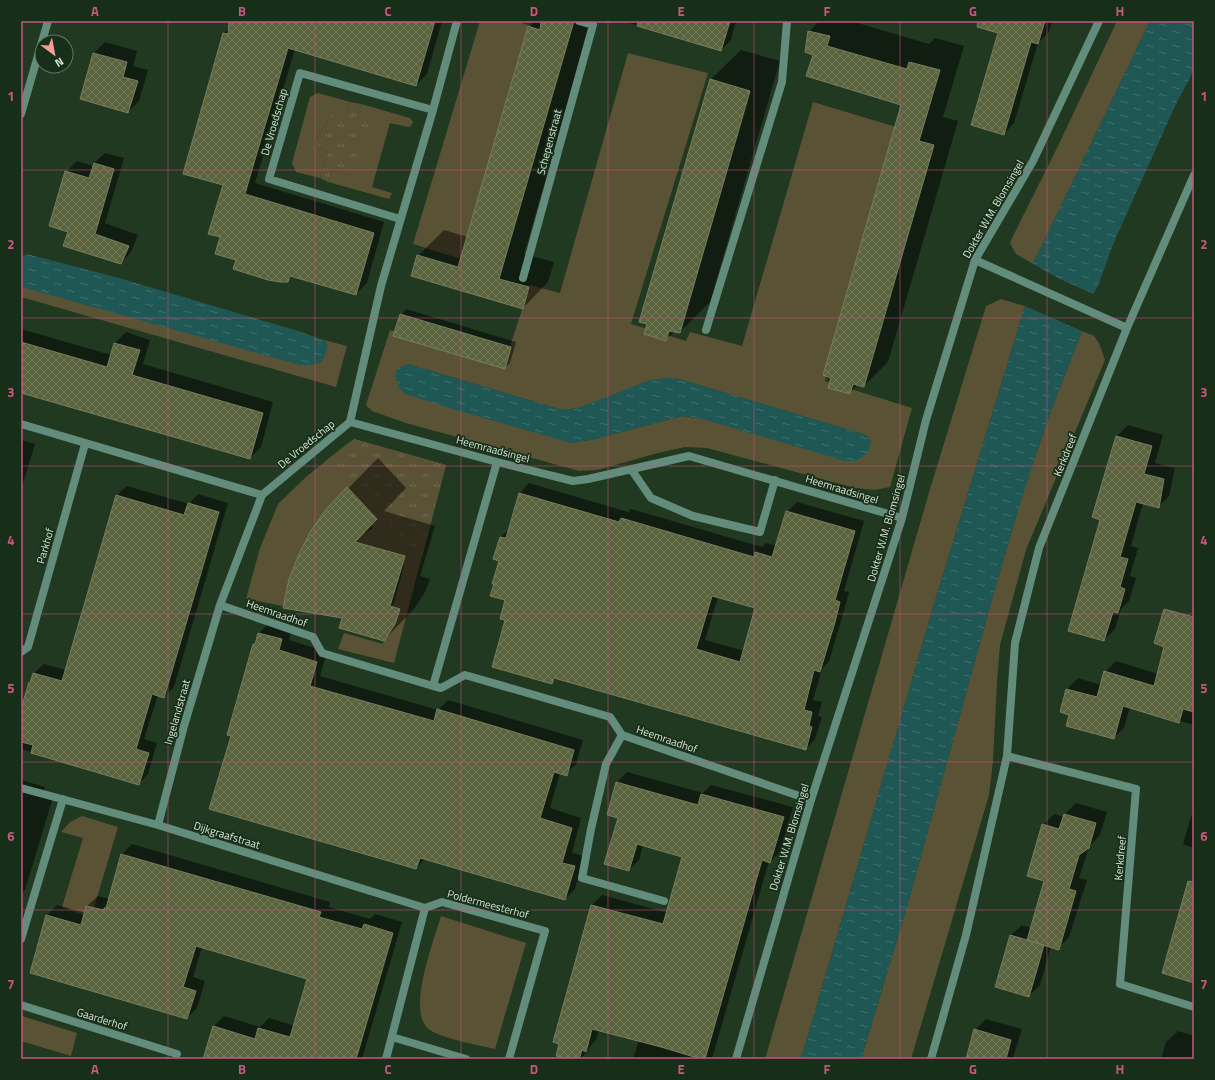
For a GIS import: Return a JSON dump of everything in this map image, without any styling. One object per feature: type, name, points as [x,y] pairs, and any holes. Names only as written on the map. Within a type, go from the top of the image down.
[{"type":"street","points":[[21,114],[48,21]]},
{"type":"street","name":"De Vroedschap","points":[[220,605],[262,495],[350,422],[381,286],[433,110],[457,21]]},
{"type":"street","name":"Schepenstraat","points":[[523,278],[593,25],[580,21]]},
{"type":"street","points":[[706,330],[782,82],[787,21]]},
{"type":"street","name":"Dokter W.M. Blomsingel","points":[[736,1059],[811,800],[902,518],[926,420],[975,260],[1033,161],[1099,21]]},
{"type":"street","name":"De Vroedschap","points":[[400,219],[270,179],[300,72],[433,110]]},
{"type":"street","name":"Kerkdreef","points":[[931,1059],[966,935],[1007,756],[1015,643],[1039,548],[1127,328],[1194,175]]},
{"type":"street","points":[[975,260],[1127,328]]},
{"type":"street","name":"Heemraadsingel","points":[[350,422],[573,481],[588,480],[689,456],[902,518]]},
{"type":"street","points":[[21,424],[262,495]]},
{"type":"street","name":"Parkhof","points":[[21,652],[28,646],[85,444]]},
{"type":"street","points":[[433,686],[497,462]]},
{"type":"street","points":[[631,469],[651,498],[693,516],[760,532],[775,480]]},
{"type":"street","name":"Heemraadhof","points":[[220,605],[313,637],[322,653],[433,686],[441,688],[465,675],[610,717],[622,735],[811,800]]},
{"type":"street","name":"Ingelandstraat","points":[[158,825],[184,726],[220,605]]},
{"type":"street","points":[[622,735],[606,764],[591,829],[582,878],[664,901]]},
{"type":"street","name":"Kerkdreef","points":[[1007,756],[1136,789],[1120,984],[1194,1007]]},
{"type":"street","name":"Dijkgraafstraat","points":[[21,788],[158,825],[425,908]]},
{"type":"street","points":[[21,940],[63,799]]},
{"type":"street","name":"Poldermeesterhof","points":[[425,908],[442,902],[546,931],[509,1059]]},
{"type":"street","points":[[386,1059],[425,908]]},
{"type":"street","name":"Gaarderhof","points":[[21,1005],[177,1054]]},
{"type":"street","points":[[392,1037],[466,1059]]},
{"type":"green space","points":[[480,21],[515,21],[528,25],[461,259],[413,244]]},
{"type":"green space","points":[[1117,21],[1150,21],[1033,264],[1016,254],[1010,243]]},
{"type":"green space","points":[[628,53],[708,73],[631,324],[686,341],[690,332],[742,346],[813,102],[896,127],[825,381],[912,408],[890,487],[874,490],[855,488],[707,448],[685,447],[597,470],[579,471],[406,423],[372,411],[366,405],[390,330],[504,365],[530,285],[560,293]],"holes":[[[408,364],[562,410],[578,408],[607,398],[679,379],[866,435],[871,442],[682,416],[595,439],[571,443]]]},
{"type":"green space","points":[[318,93],[350,102],[345,117],[333,111],[314,143],[328,151],[320,178],[296,172],[292,163],[310,97]]},
{"type":"green space","points":[[350,102],[361,104],[357,119],[365,121],[369,125],[352,175],[332,170],[328,182],[320,178],[328,151],[314,143],[333,111],[345,116]]},
{"type":"green space","points":[[361,104],[410,118],[413,122],[411,126],[408,127],[390,123],[372,187],[392,193],[389,199],[328,182],[332,170],[352,175],[357,119]]},
{"type":"green space","points":[[21,286],[78,302],[328,347],[324,340],[347,346],[336,387],[21,297]]},
{"type":"green space","points":[[1001,299],[1025,306],[932,611],[801,1059],[765,1059],[930,489],[986,306]]},
{"type":"green space","points":[[1082,331],[1094,336],[1099,343],[1105,360],[1026,550],[1000,645],[993,761],[989,795],[911,1059],[861,1059],[906,910],[1023,493],[1049,416]]},
{"type":"green space","points":[[354,439],[446,465],[394,663],[338,649],[344,633],[383,644],[404,565],[364,554],[353,544],[360,536],[373,528],[350,497],[288,607],[246,599],[260,548],[278,504],[307,476]]},
{"type":"green space","points":[[354,439],[446,465],[422,557],[390,526],[393,522],[324,462]]},
{"type":"green space","points":[[82,816],[118,827],[91,918],[62,907],[83,838],[61,832],[70,822]]},
{"type":"green space","points":[[441,916],[526,943],[495,1049],[436,1033],[430,1030],[423,1021],[420,1009],[421,993],[428,958]]},
{"type":"green space","points":[[22,1016],[77,1033],[71,1056],[21,1041]]},
{"type":"water","points":[[1150,21],[1194,21],[1194,70],[1176,104],[1114,242],[1098,286],[1093,294],[1060,279],[1033,264]]},
{"type":"water","points":[[27,254],[119,278],[295,330],[324,340],[328,347],[322,362],[313,365],[300,365],[22,287],[21,256]]},
{"type":"water","points":[[1025,306],[1082,331],[1049,416],[1023,493],[906,910],[861,1059],[801,1059],[932,611]]},
{"type":"water","points":[[408,364],[562,410],[578,408],[650,380],[666,378],[679,379],[866,435],[871,442],[868,453],[856,461],[845,461],[699,418],[682,416],[595,439],[571,443],[405,394],[398,386],[395,376],[398,368]]},
{"type":"building","points":[[229,21],[435,21],[416,86],[288,48],[251,173],[245,194],[374,233],[356,295],[290,276],[288,282],[268,280],[233,269],[236,260],[215,254],[220,237],[208,234],[223,185],[183,174],[223,33],[228,34]]},
{"type":"building","points":[[541,21],[574,21],[499,279],[529,287],[523,309],[411,276],[417,255],[458,267],[528,26],[540,30]]},
{"type":"building","points":[[638,21],[730,21],[721,51],[637,26]]},
{"type":"building","points":[[978,21],[1045,21],[1038,44],[1031,42],[1004,135],[971,125],[998,33],[977,27]]},
{"type":"building","points":[[808,31],[830,36],[827,46],[907,69],[909,62],[940,70],[919,141],[934,145],[864,387],[853,384],[850,394],[828,388],[831,378],[823,375],[901,105],[806,76],[813,55],[805,52]]},
{"type":"building","points":[[93,53],[127,62],[123,77],[138,81],[128,113],[80,99]]},
{"type":"building","points":[[710,79],[750,91],[680,333],[669,331],[666,341],[644,334],[647,324],[639,322]]},
{"type":"building","points":[[94,163],[114,169],[95,234],[129,246],[121,264],[63,246],[68,232],[49,226],[65,171],[89,178]]},
{"type":"building","points":[[400,314],[511,347],[505,369],[393,336]]},
{"type":"building","points":[[21,342],[107,367],[114,343],[140,350],[132,375],[263,413],[250,459],[21,393]]},
{"type":"building","points":[[1116,436],[1152,446],[1144,474],[1164,479],[1159,508],[1136,502],[1120,557],[1128,559],[1120,587],[1125,589],[1118,613],[1113,612],[1104,641],[1068,631],[1100,520],[1092,517]]},
{"type":"building","points":[[347,487],[377,519],[355,542],[405,556],[390,606],[400,609],[395,624],[384,641],[339,628],[342,618],[283,608],[289,579],[299,554],[312,529],[328,507]]},
{"type":"building","points":[[519,493],[619,522],[621,518],[754,557],[755,552],[772,557],[786,511],[855,531],[835,600],[840,602],[835,622],[820,672],[814,670],[804,710],[812,712],[809,726],[812,727],[806,750],[554,678],[552,684],[492,667],[505,620],[500,619],[505,600],[490,596],[499,561],[493,559],[500,537],[506,538]],"holes":[[[712,596],[755,608],[740,662],[696,649]]]},
{"type":"building","points":[[116,495],[184,515],[188,503],[219,512],[164,698],[152,694],[136,749],[149,753],[139,785],[31,753],[33,745],[21,742],[21,709],[33,673],[62,681]]},
{"type":"building","points":[[1164,609],[1194,617],[1194,712],[1183,709],[1179,723],[1123,706],[1114,739],[1066,726],[1069,715],[1060,712],[1066,689],[1097,697],[1104,671],[1154,686],[1164,647],[1154,643]]},
{"type":"building","points":[[258,633],[282,639],[279,650],[317,662],[310,686],[434,721],[437,709],[574,750],[567,776],[554,772],[540,818],[572,828],[562,863],[575,866],[565,900],[420,858],[416,869],[209,809],[231,736],[227,735],[253,644],[255,644]]},
{"type":"building","points":[[616,782],[698,805],[701,794],[784,817],[770,863],[762,860],[705,1059],[592,1029],[586,1052],[582,1050],[579,1059],[567,1059],[556,1056],[559,1044],[553,1042],[591,905],[663,924],[682,857],[637,844],[629,871],[604,864],[618,818],[607,815]]},
{"type":"building","points":[[1064,814],[1096,823],[1089,848],[1079,855],[1069,889],[1076,891],[1059,950],[1027,940],[1044,881],[1027,876],[1042,824],[1059,829]]},
{"type":"building","points":[[121,854],[321,912],[319,917],[362,929],[364,924],[393,933],[356,1059],[203,1059],[213,1026],[255,1039],[258,1028],[290,1037],[307,979],[196,946],[183,987],[196,991],[187,1019],[30,973],[46,915],[81,925],[86,906],[104,910],[104,908],[106,908]]},
{"type":"building","points":[[1188,881],[1194,882],[1194,983],[1162,973]]},
{"type":"building","points":[[1010,935],[1044,945],[1029,997],[995,987]]},
{"type":"building","points":[[974,1029],[1011,1040],[1006,1059],[966,1059]]}]
